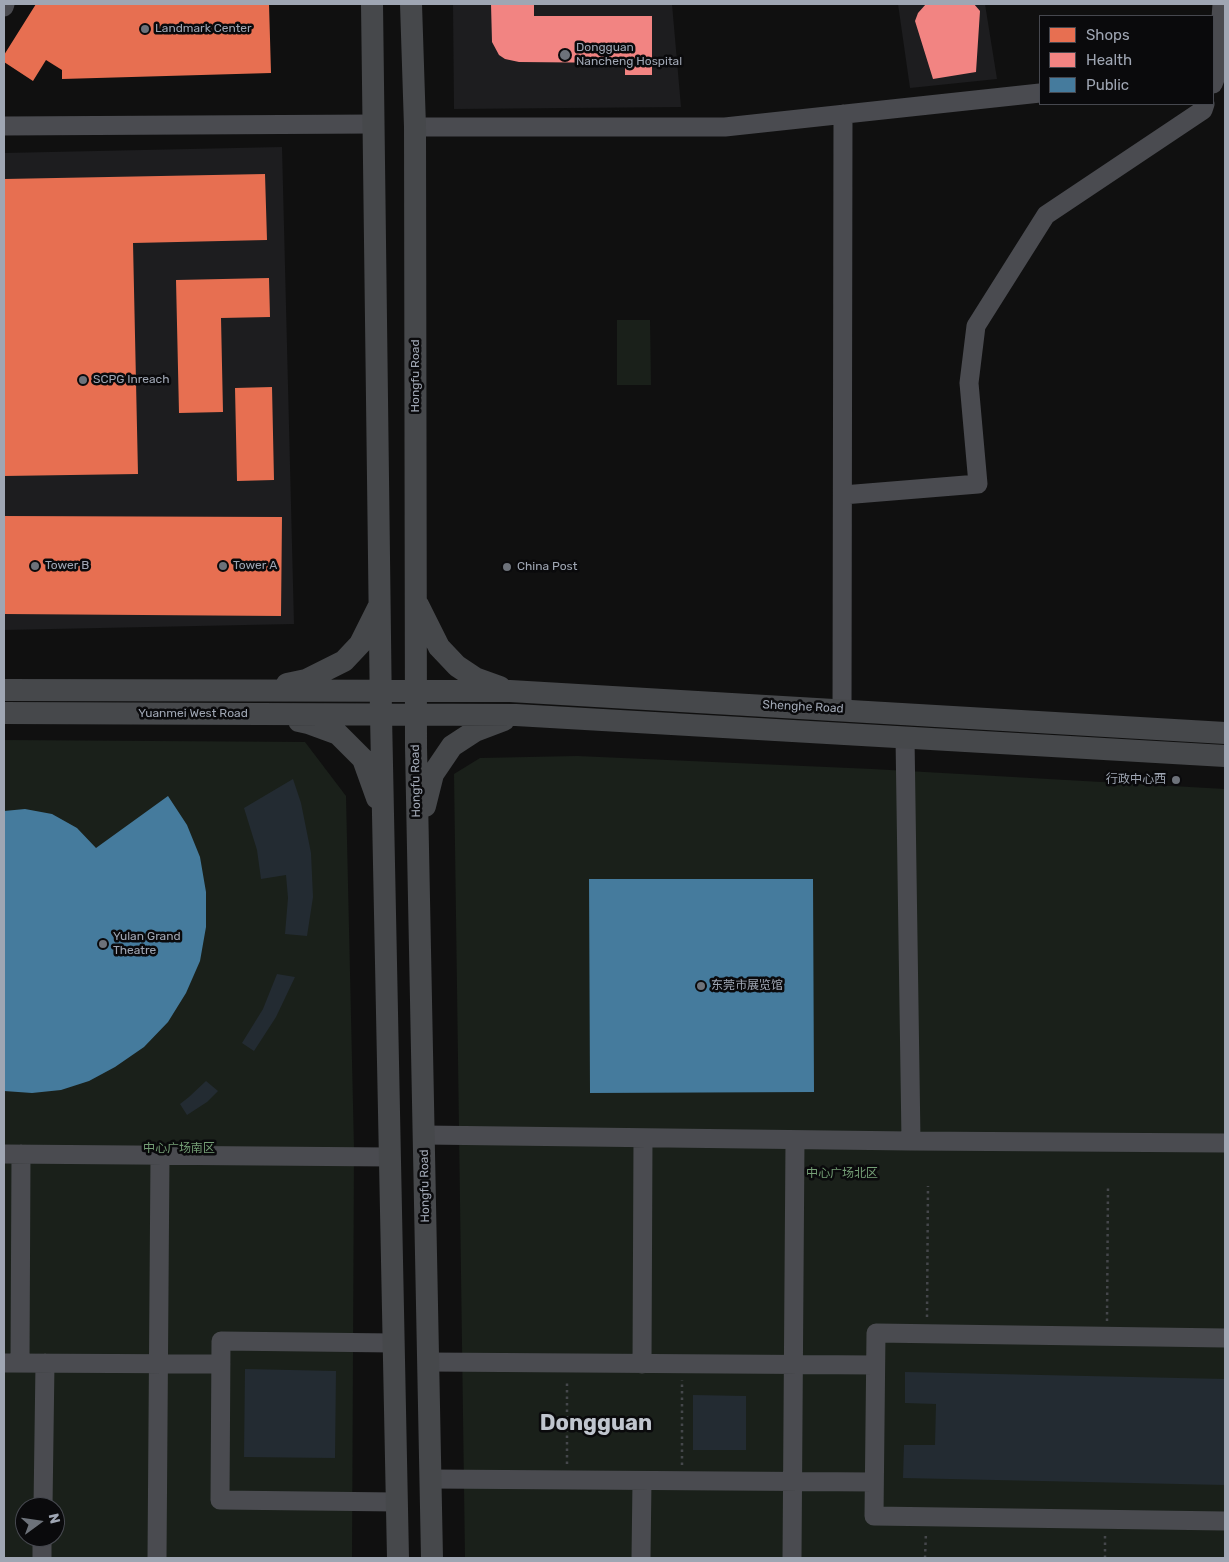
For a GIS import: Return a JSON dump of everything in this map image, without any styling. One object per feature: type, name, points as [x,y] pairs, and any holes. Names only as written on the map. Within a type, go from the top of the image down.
[{"type":"main road","points":[[372,4],[381,715],[398,1558]]},
{"type":"main road","name":"Hongfu Road","points":[[411,4],[416,127],[417,836],[432,1558]]},
{"type":"main road","points":[[416,599],[439,647],[457,666],[475,678],[510,691]]},
{"type":"main road","points":[[261,690],[306,680],[344,661],[360,644],[380,605]]},
{"type":"main road","name":"Yuanmei West Road","points":[[4,690],[381,691]]},
{"type":"main road","name":"Shenghe Road","points":[[381,691],[510,691],[1225,733]]},
{"type":"main road","name":"Yuanmei West Road","points":[[4,713],[381,715]]},
{"type":"main road","points":[[259,714],[308,723],[338,734],[363,759],[376,796],[384,841]]},
{"type":"main road","name":"Shenghe Road","points":[[381,715],[516,715],[1225,756]]},
{"type":"main road","points":[[417,836],[433,774],[452,746],[475,731],[516,715]]},
{"type":"street","points":[[1217,76],[1222,4]]},
{"type":"street","points":[[416,127],[725,127],[1039,93]]},
{"type":"street","points":[[843,495],[978,484],[969,383],[976,326],[1046,216],[1203,110],[1205,105]]},
{"type":"street","points":[[842,710],[844,114]]},
{"type":"street","points":[[4,126],[374,124]]},
{"type":"street","points":[[905,737],[911,1141]]},
{"type":"street","points":[[424,1135],[795,1140],[1225,1142]]},
{"type":"street","points":[[642,1364],[643,1138]]},
{"type":"street","points":[[792,1558],[795,1140]]},
{"type":"street","points":[[221,1364],[12,1363],[12,1154],[390,1157]]},
{"type":"street","points":[[157,1558],[160,1155]]},
{"type":"street","points":[[1225,1338],[876,1332],[874,1482],[874,1516],[1225,1522]]},
{"type":"street","points":[[394,1343],[221,1341],[220,1500],[397,1502]]},
{"type":"street","points":[[428,1362],[875,1365]]},
{"type":"street","points":[[43,1497],[45,1363]]},
{"type":"street","points":[[431,1479],[874,1482]]},
{"type":"street","points":[[641,1558],[642,1481]]},
{"type":"path","points":[[927,1333],[928,1186]]},
{"type":"path","points":[[1107,1336],[1108,1187]]},
{"type":"path","points":[[567,1363],[567,1480]]},
{"type":"path","points":[[682,1364],[682,1481]]},
{"type":"path","points":[[925,1558],[926,1517]]},
{"type":"path","points":[[1105,1520],[1105,1558]]},
{"type":"shaded area","name":"Dongguan Nancheng Hospital","points":[[453,4],[672,4],[681,107],[454,109]]},
{"type":"shaded area","points":[[898,4],[985,4],[997,79],[910,88]]},
{"type":"shaded area","points":[[282,147],[294,624],[4,630],[4,153]]},
{"type":"shaded area","points":[[293,779],[301,803],[311,853],[313,897],[307,936],[285,934],[288,898],[286,875],[261,879],[257,850],[244,808]]},
{"type":"shaded area","points":[[277,974],[295,977],[276,1017],[254,1051],[242,1043],[263,1009]]},
{"type":"shaded area","points":[[206,1081],[218,1091],[207,1102],[187,1115],[180,1104]]},
{"type":"shaded area","points":[[245,1369],[336,1371],[335,1458],[244,1457]]},
{"type":"shaded area","points":[[905,1372],[1225,1379],[1225,1485],[903,1478],[904,1445],[935,1445],[936,1404],[905,1403]]},
{"type":"shaded area","points":[[693,1395],[746,1396],[746,1450],[693,1450]]},
{"type":"green space","points":[[617,320],[650,320],[651,385],[617,385]]},
{"type":"green space","name":"中心广场南区","points":[[4,740],[305,742],[346,796],[354,1149],[352,1558],[4,1558]]},
{"type":"green space","name":"中心广场北区","points":[[577,756],[872,769],[1225,789],[1225,1558],[465,1558],[454,774],[480,758]]},
{"type":"building: Shops","name":"Landmark Center","points":[[36,4],[269,4],[271,73],[62,79],[62,70],[46,60],[33,81],[4,62],[4,55]]},
{"type":"building: Shops","name":"SCPG Inreach","points":[[265,174],[267,240],[133,243],[138,474],[4,476],[4,179]]},
{"type":"building: Shops","points":[[269,278],[270,317],[221,318],[223,412],[179,413],[176,280]]},
{"type":"building: Shops","points":[[272,387],[274,480],[237,481],[235,388]]},
{"type":"building: Shops","points":[[4,516],[282,517],[281,616],[4,614]]},
{"type":"building: Health","points":[[491,4],[534,4],[534,16],[652,16],[652,75],[625,75],[625,63],[519,62],[505,59],[499,55],[492,42]]},
{"type":"building: Health","points":[[926,4],[974,4],[980,11],[976,72],[933,79],[915,21],[918,13]]},
{"type":"building: Public","name":"Yulan Grand Theatre","points":[[168,796],[187,825],[200,857],[206,892],[206,927],[200,961],[186,993],[168,1022],[144,1047],[115,1067],[89,1081],[61,1090],[32,1093],[4,1091],[4,811],[25,809],[52,814],[77,828],[96,848]]},
{"type":"building: Public","name":"东莞市展览馆","points":[[589,879],[813,879],[814,1092],[590,1093]]},
{"type":"place","name":"Landmark Center","points":[[145,29]]},
{"type":"place","name":"Dongguan Nancheng Hospital","points":[[565,55]]},
{"type":"place","name":"SCPG Inreach","points":[[83,380]]},
{"type":"place","name":"Tower B","points":[[35,566]]},
{"type":"place","name":"Tower A","points":[[223,566]]},
{"type":"place","name":"China Post","points":[[507,567]]},
{"type":"place","name":"行政中心西","points":[[1176,780]]},
{"type":"place","name":"Yulan Grand Theatre","points":[[103,944]]},
{"type":"place","name":"东莞市展览馆","points":[[701,986]]},
{"type":"district","name":"Dongguan","points":[[596,1424]]}]
